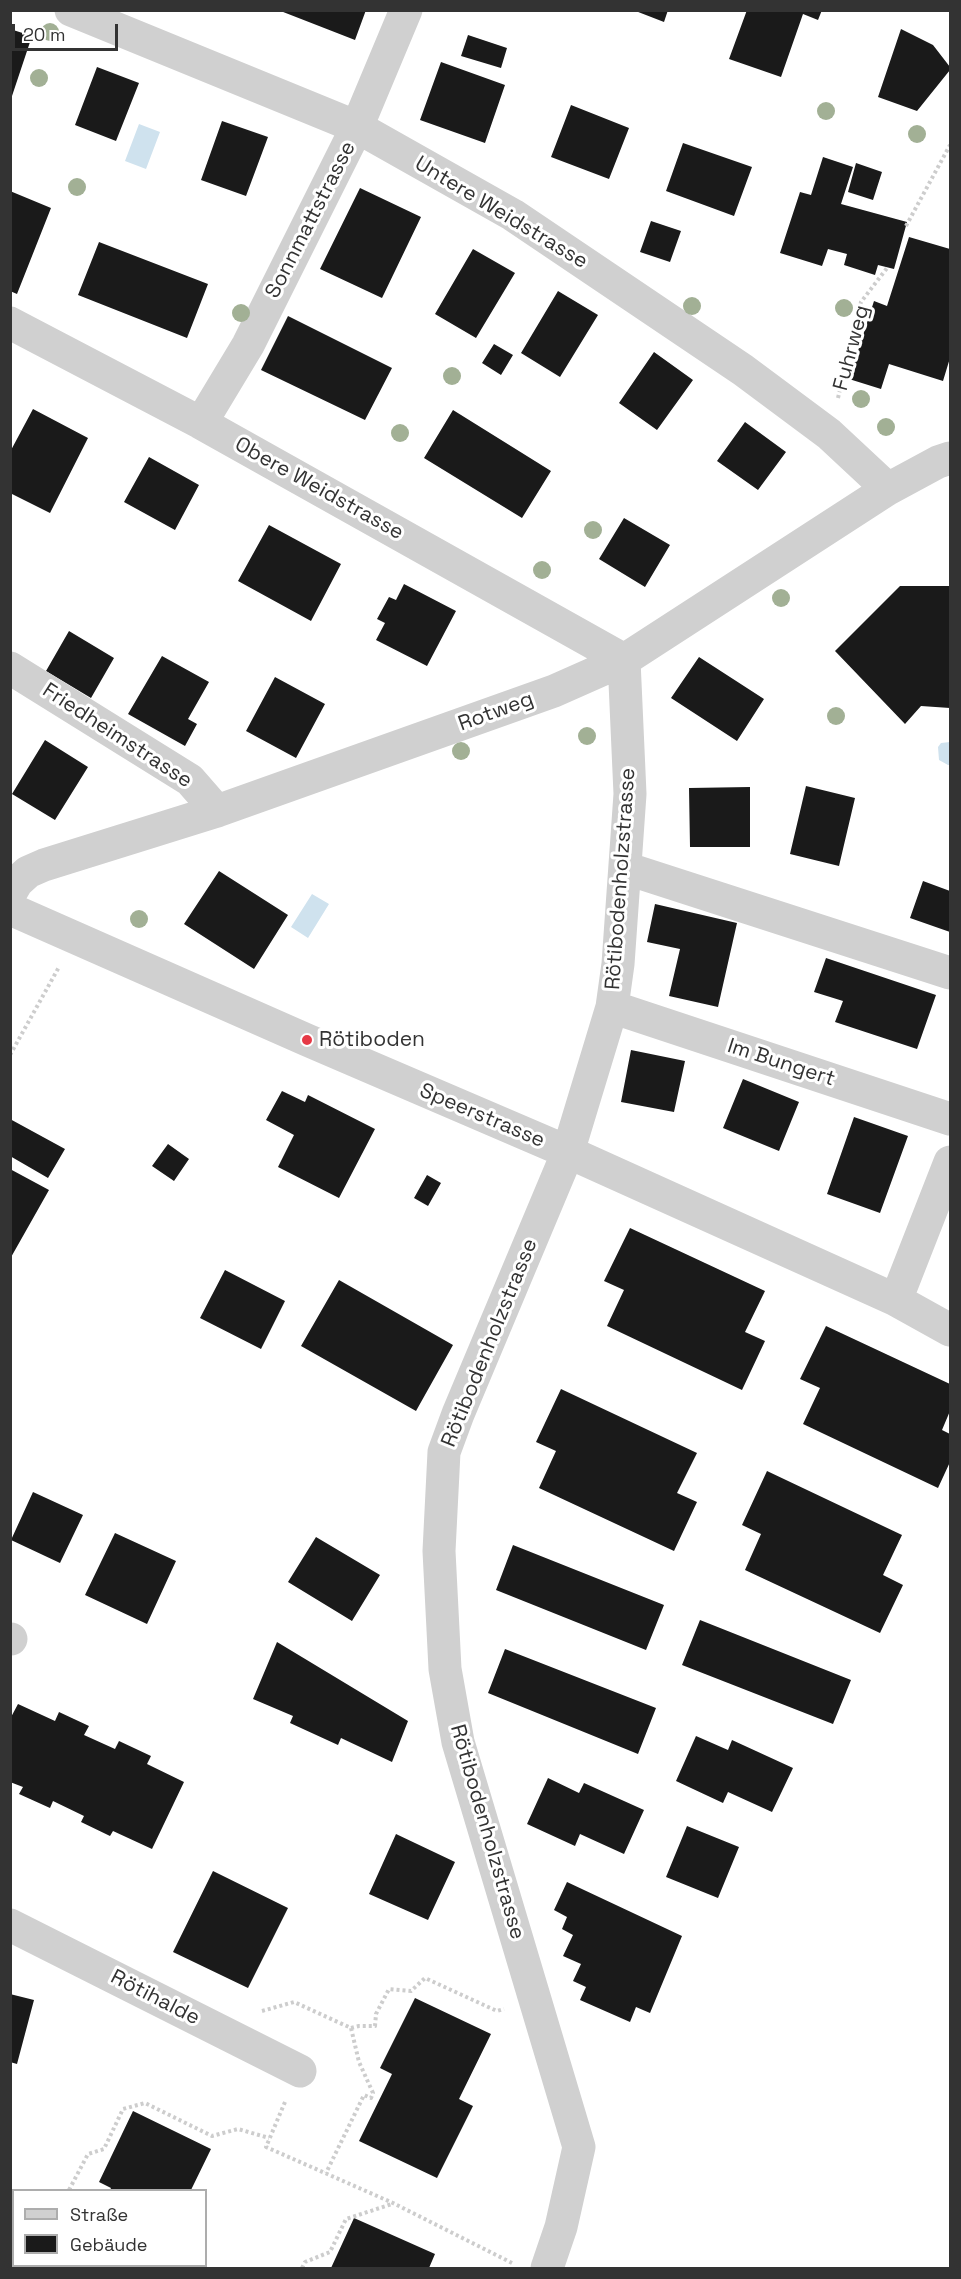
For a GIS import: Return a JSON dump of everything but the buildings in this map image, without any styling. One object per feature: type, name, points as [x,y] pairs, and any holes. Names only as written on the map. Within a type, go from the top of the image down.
[{"type":"street","name":"Untere Weidstrasse","points":[[71,10],[357,127],[513,215],[743,370],[829,434],[888,489]]},
{"type":"street","name":"Sonnmattstrasse","points":[[201,423],[248,345],[357,127],[406,10]]},
{"type":"street","name":"Obere Weidstrasse","points":[[10,323],[201,423],[624,660]]},
{"type":"street","name":"Rotweg","points":[[10,894],[17,882],[28,872],[44,865],[218,812],[555,691],[624,660],[888,489],[938,462],[951,458]]},
{"type":"street","name":"Rötibodenholzstrasse","points":[[547,2268],[561,2227],[579,2147],[458,1742],[445,1669],[439,1551],[444,1452],[458,1413],[568,1152],[612,1007],[618,964],[630,794],[624,660]]},
{"type":"street","name":"Friedheimstrasse","points":[[10,668],[190,780],[218,812]]},
{"type":"street","points":[[625,868],[951,973]]},
{"type":"street","name":"Speerstrasse","points":[[10,909],[568,1152],[896,1300],[951,1330]]},
{"type":"street","name":"Im Bungert","points":[[612,1007],[951,1119]]},
{"type":"street","points":[[896,1300],[951,1162]]},
{"type":"street","name":"Rötihalde","points":[[10,1925],[300,2071]]},
{"type":"path","points":[[906,226],[951,145]]},
{"type":"path","name":"Fuhrweg","points":[[829,434],[861,302],[887,268]]},
{"type":"path","points":[[10,1055],[56,972]]},
{"type":"path","points":[[351,2028],[375,2026],[376,2014],[389,1989],[411,1991],[425,1978],[496,2011],[536,1999]]},
{"type":"path","points":[[300,2071],[268,2138],[266,2147],[393,2203],[522,2268]]},
{"type":"path","points":[[70,2189],[88,2154],[104,2149],[123,2109],[145,2103],[212,2136],[238,2129],[268,2138]]},
{"type":"path","points":[[302,2268],[305,2262],[330,2252],[346,2219],[393,2203]]},
{"type":"water","points":[[139,124],[160,132],[146,169],[125,161]]},
{"type":"water","points":[[950,742],[950,765],[948,765],[939,760],[938,747],[941,743]]},
{"type":"water","points":[[312,894],[329,904],[308,938],[291,927]]},
{"type":"place","name":"Rötiboden","points":[[307,1040]]}]
